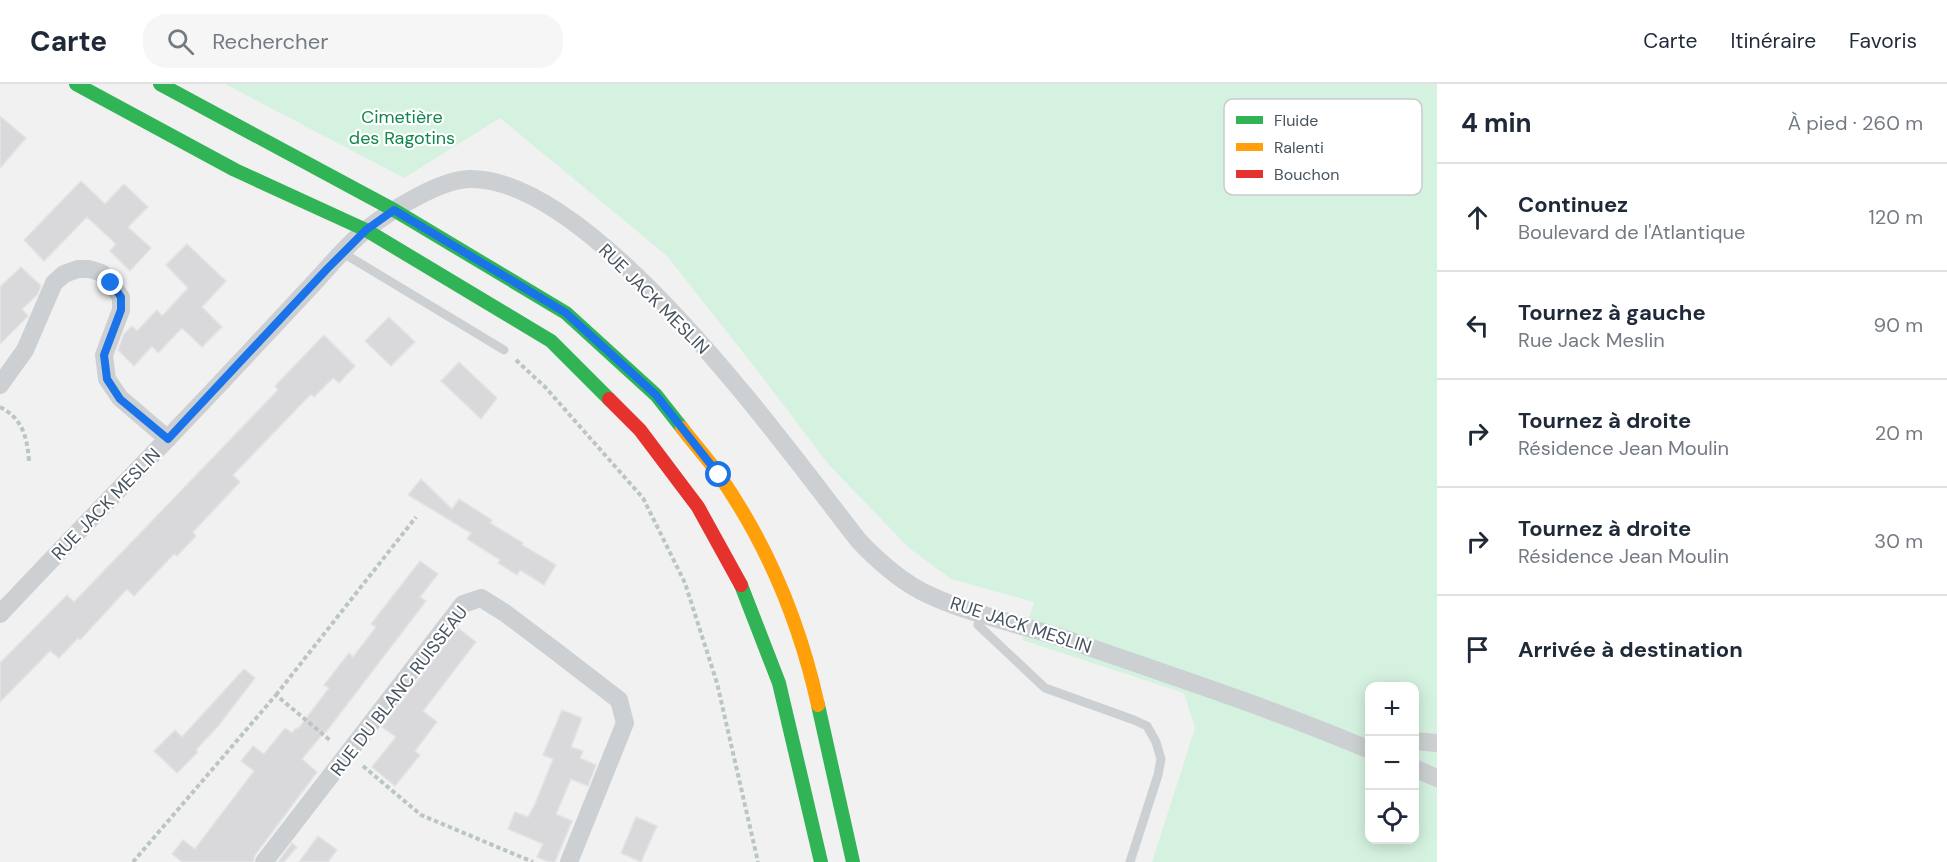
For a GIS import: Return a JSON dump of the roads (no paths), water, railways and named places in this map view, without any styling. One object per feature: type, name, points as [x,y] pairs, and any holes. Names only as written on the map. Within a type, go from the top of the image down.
[{"type":"main road","points":[[76,84],[235,170],[366,230],[551,341],[640,430],[698,507],[742,587],[779,682],[821,862]]},
{"type":"main road","points":[[160,84],[394,210],[566,313],[656,395],[719,475],[757,537],[790,610],[815,693],[853,862]]},
{"type":"street","name":"RUE JACK MESLIN","points":[[3,604],[168,439],[366,230],[394,210],[441,187],[468,179],[497,183],[523,191],[588,233],[632,272],[676,317],[768,425],[859,541],[882,565],[921,591],[981,614],[1048,633],[1181,679],[1365,747]]},
{"type":"street","points":[[0,385],[25,350],[54,283],[64,274],[89,268],[102,273],[121,297],[121,310],[104,355],[107,379],[120,399],[168,439]]},
{"type":"street","name":"RUE DU BLANC RUISSEAU","points":[[264,862],[463,604],[481,598],[558,652],[619,700],[625,723],[569,862]]},
{"type":"street","points":[[1419,741],[1437,743]]},
{"type":"street","points":[[1419,770],[1437,778]]},
{"type":"lane","points":[[343,253],[504,350]]},
{"type":"lane","points":[[981,614],[978,625],[1045,688],[1147,726],[1156,742],[1161,759],[1130,862]]},
{"type":"park label","name":"Cimetière des Ragotins","points":[[402,127]]}]
